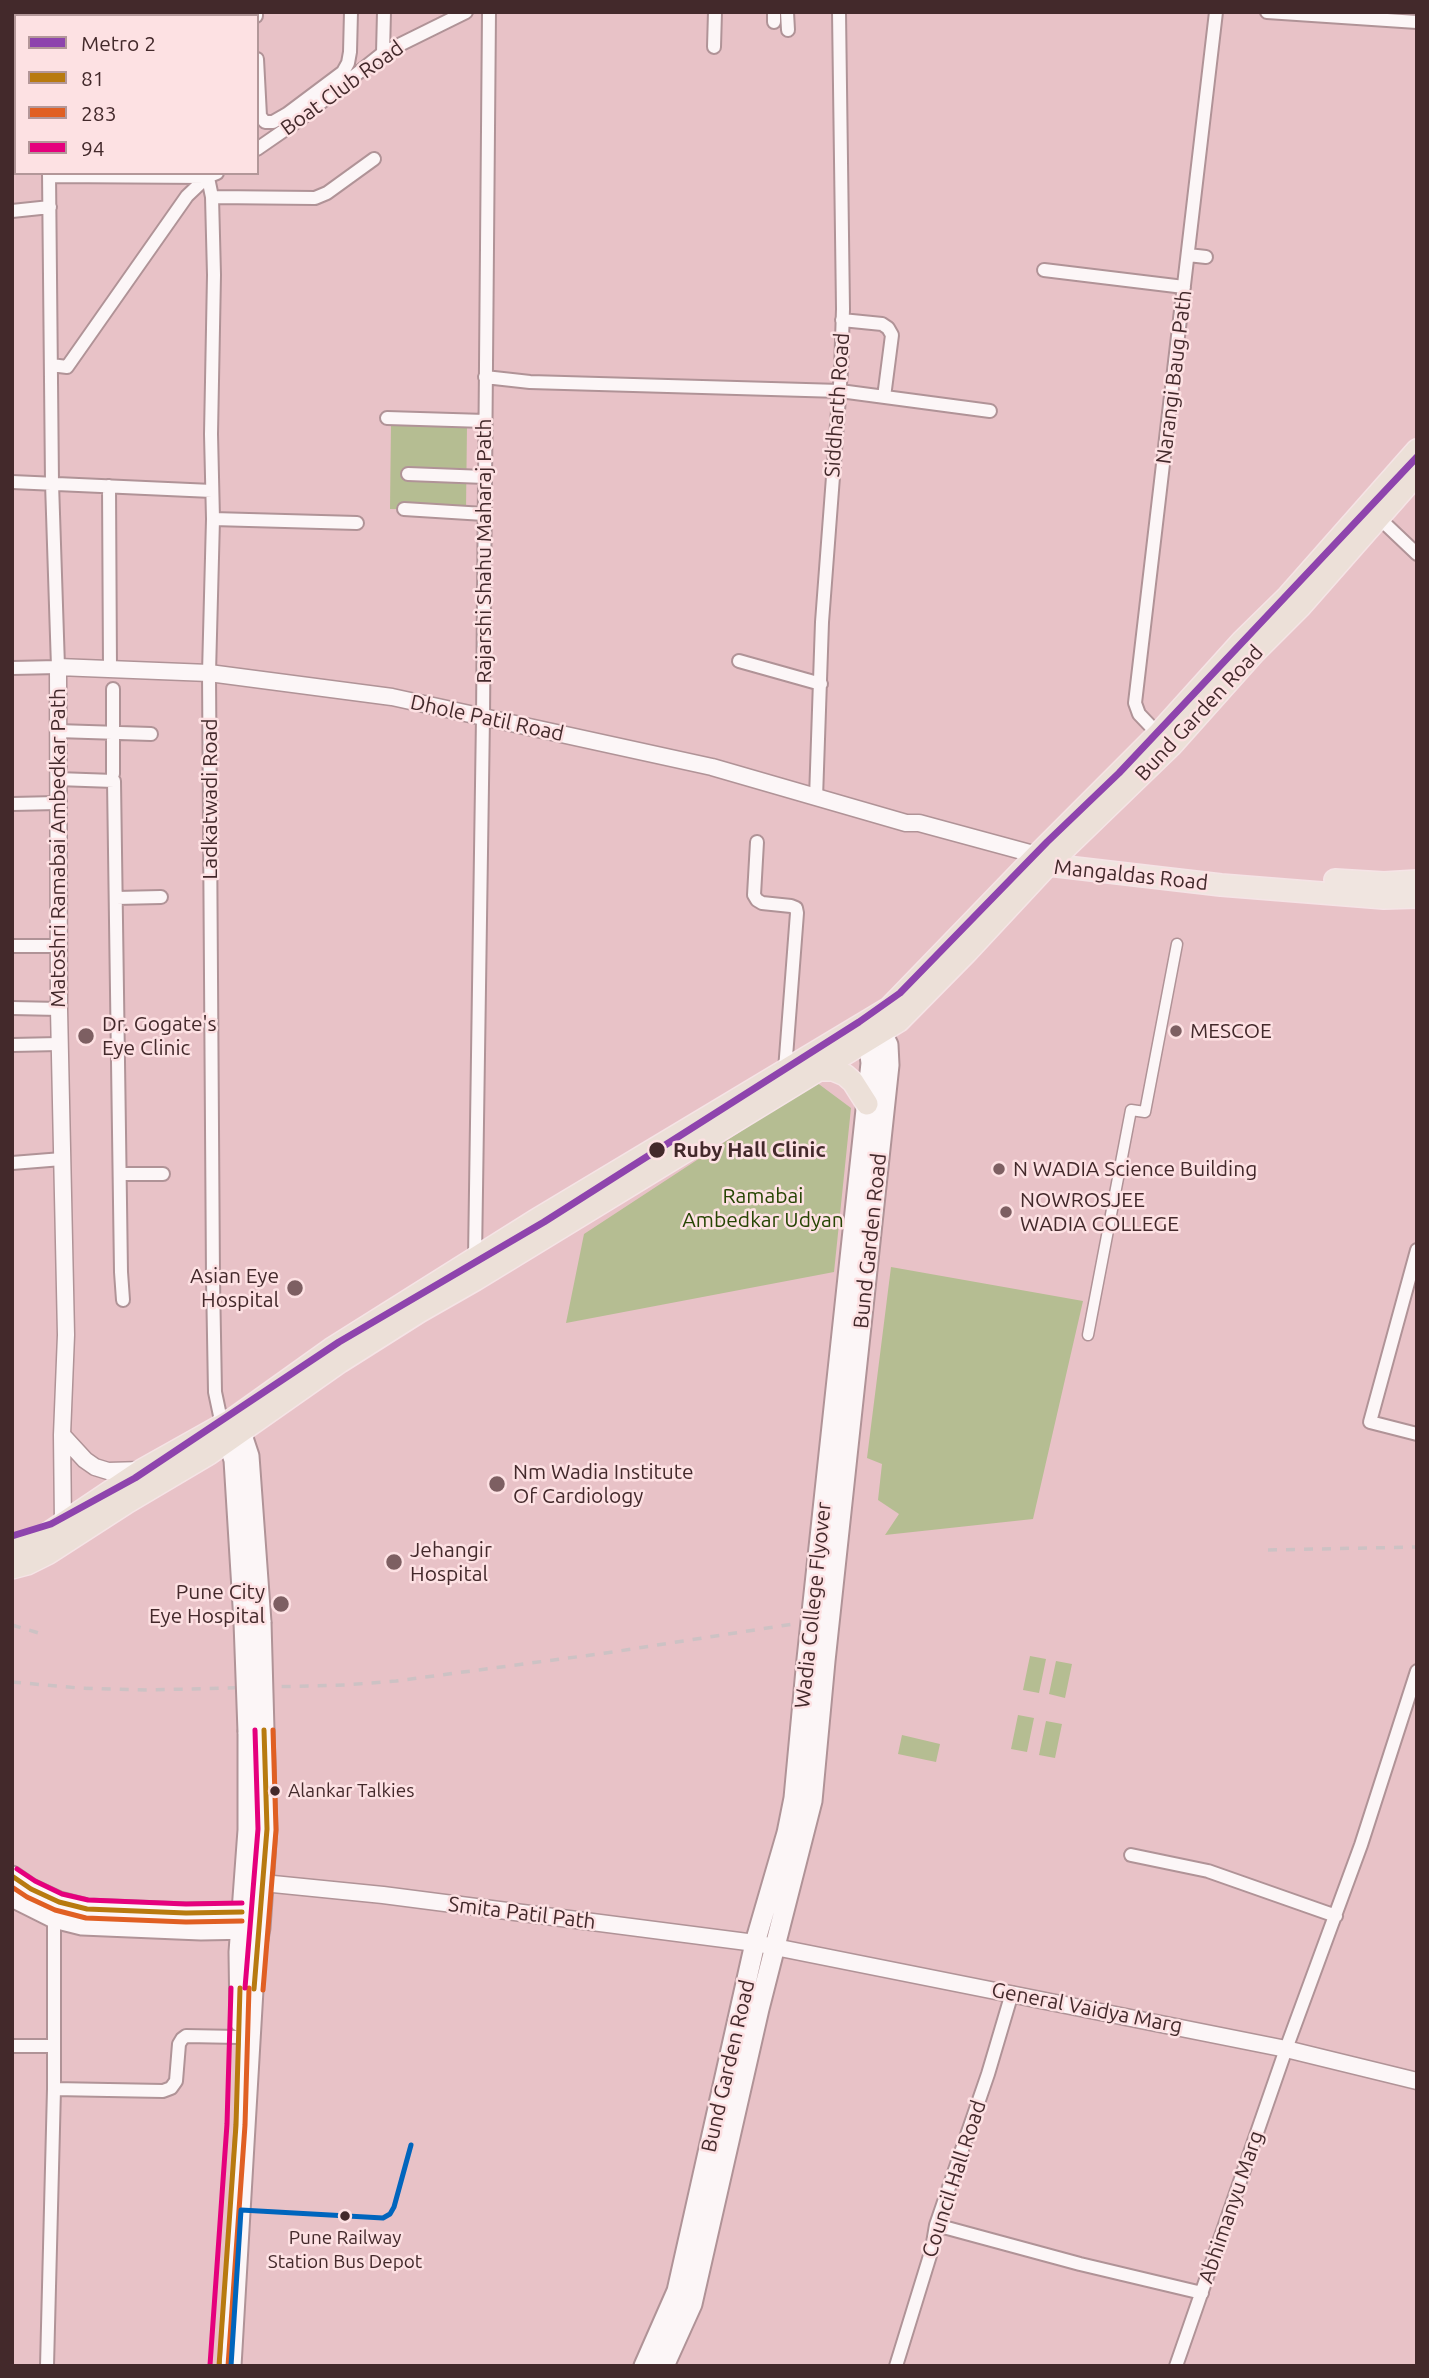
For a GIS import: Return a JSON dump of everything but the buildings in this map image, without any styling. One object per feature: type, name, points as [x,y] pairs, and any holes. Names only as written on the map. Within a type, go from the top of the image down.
[{"type":"highway","name":"Bund Garden Road","points":[[1042,861],[1242,642],[1288,596],[1417,450]]},
{"type":"highway","name":"Bund Garden Road","points":[[231,1429],[475,1280],[789,1077],[816,1070],[869,1029],[1042,861],[1171,746],[1254,653],[1300,607],[1417,474]]},
{"type":"highway","name":"Bund Garden Road","points":[[231,1429],[331,1349],[475,1258],[869,1029]]},
{"type":"highway","points":[[816,1070],[833,1070],[845,1075],[853,1082],[867,1104]]},
{"type":"highway","points":[[12,1550],[41,1538],[142,1470],[231,1429]]},
{"type":"highway","points":[[12,1568],[49,1553],[231,1429]]},
{"type":"main road","name":"Mangaldas Road","points":[[1042,861],[1384,883],[1417,881]]},
{"type":"main road","name":"Mangaldas Road","points":[[1042,861],[1207,883],[1384,898],[1417,897]]},
{"type":"main road","name":"Bund Garden Road","points":[[838,1451],[871,1063],[869,1029]]},
{"type":"main road","name":"Bund Garden Road","points":[[838,1451],[889,1065],[888,1045],[869,1029]]},
{"type":"main road","points":[[219,2366],[240,2038],[240,1988],[251,1920],[253,1882],[248,1830],[256,1731],[253,1622],[231,1429]]},
{"type":"main road","name":"Wadia College Flyover","points":[[807,1762],[838,1451]]},
{"type":"main road","name":"Bund Garden Road","points":[[644,2366],[677,2291],[764,1945],[804,1837],[812,1801],[807,1762]]},
{"type":"main road","points":[[12,1876],[31,1889],[60,1902],[87,1909],[186,1913],[251,1920]]},
{"type":"main road","points":[[12,1897],[54,1918],[82,1925],[201,1930],[251,1920]]},
{"type":"main road","points":[[231,2366],[256,1956],[251,1920]]},
{"type":"main road","name":"Bund Garden Road","points":[[664,2366],[692,2304],[764,1945]]},
{"type":"street","points":[[259,107],[260,116],[265,122],[273,122],[288,114],[343,72],[348,64],[351,12]]},
{"type":"street","points":[[383,53],[384,12]]},
{"type":"street","name":"Boat Club Road","points":[[259,148],[299,120],[383,53],[466,12]]},
{"type":"street","name":"Rajarshi Shahu Maharaj Path","points":[[475,1258],[489,12]]},
{"type":"street","points":[[715,12],[715,47]]},
{"type":"street","points":[[787,12],[788,30]]},
{"type":"street","name":"Siddharth Road","points":[[816,798],[828,528],[840,391],[842,320],[839,12]]},
{"type":"street","name":"Narangi Baug Path","points":[[1158,734],[1139,714],[1135,704],[1216,12]]},
{"type":"street","points":[[1267,12],[1417,22]]},
{"type":"street","points":[[348,64],[358,73]]},
{"type":"street","points":[[212,197],[315,198],[374,159]]},
{"type":"street","name":"Matoshri Ramabai Ambedkar Path","points":[[49,175],[52,483],[58,667],[58,1009],[66,1335],[62,1435],[63,1524]]},
{"type":"street","points":[[51,365],[67,367],[187,196],[209,175]]},
{"type":"street","name":"Ladkatwadi Road","points":[[210,175],[214,275],[209,673],[215,1392],[231,1429]]},
{"type":"street","points":[[12,211],[50,207]]},
{"type":"street","points":[[1188,255],[1206,257]]},
{"type":"street","points":[[1044,270],[1184,287]]},
{"type":"street","points":[[842,320],[882,324],[892,335],[884,397]]},
{"type":"street","points":[[485,377],[530,382],[840,391],[990,411]]},
{"type":"street","points":[[387,418],[485,421]]},
{"type":"street","points":[[408,474],[485,477]]},
{"type":"street","points":[[12,482],[212,491]]},
{"type":"street","points":[[109,486],[110,669]]},
{"type":"street","points":[[404,509],[484,514]]},
{"type":"street","points":[[1378,517],[1417,554]]},
{"type":"street","points":[[213,519],[357,523]]},
{"type":"street","points":[[738,661],[821,684]]},
{"type":"street","points":[[12,668],[58,667]]},
{"type":"street","name":"Dhole Patil Road","points":[[58,667],[209,673],[392,697],[712,767],[906,823]]},
{"type":"street","points":[[113,689],[113,774]]},
{"type":"street","points":[[57,731],[151,734]]},
{"type":"street","points":[[57,779],[114,781],[123,1300]]},
{"type":"street","points":[[12,804],[57,803]]},
{"type":"street","name":"Mangaldas Road","points":[[906,823],[916,832],[1042,861]]},
{"type":"street","points":[[757,842],[754,895],[762,903],[791,906],[796,908],[797,913],[789,1077]]},
{"type":"street","points":[[116,898],[161,897]]},
{"type":"street","points":[[1088,1335],[1130,1110],[1144,1112],[1177,944]]},
{"type":"street","points":[[12,946],[58,946]]},
{"type":"street","points":[[12,1008],[58,1009]]},
{"type":"street","points":[[12,1045],[59,1044]]},
{"type":"street","points":[[12,1163],[62,1160]]},
{"type":"street","points":[[120,1174],[163,1174]]},
{"type":"street","points":[[1417,1250],[1370,1422],[1417,1434]]},
{"type":"street","points":[[1403,1303],[1417,1306]]},
{"type":"street","points":[[62,1435],[95,1467],[108,1471],[142,1470]]},
{"type":"street","name":"Abhimanyu Marg","points":[[1177,2366],[1286,2049],[1362,1845],[1417,1671]]},
{"type":"street","points":[[1131,1855],[1208,1871],[1336,1916]]},
{"type":"street","name":"Smita Patil Path","points":[[253,1882],[764,1945]]},
{"type":"street","points":[[47,2366],[54,2089],[54,1918]]},
{"type":"street","name":"General Vaidya Marg","points":[[764,1945],[1286,2049],[1417,2081]]},
{"type":"street","name":"Council Hall Road","points":[[896,2366],[932,2249],[936,2225],[988,2074],[1012,1993]]},
{"type":"street","points":[[54,2089],[163,2091],[171,2088],[176,2081],[179,2044],[186,2036],[240,2038]]},
{"type":"street","points":[[12,2046],[54,2046]]},
{"type":"street","points":[[936,2225],[1202,2294]]},
{"type":"green space","points":[[391,424],[467,426],[466,510],[390,509]]},
{"type":"green space","name":"Ramabai Ambedkar Udyan","points":[[816,1082],[851,1108],[834,1272],[566,1323],[584,1234]]},
{"type":"green space","points":[[891,1267],[1083,1301],[1033,1519],[885,1535],[899,1514],[878,1500],[882,1464],[867,1458]]},
{"type":"green space","points":[[1030,1656],[1046,1659],[1039,1693],[1023,1690]]},
{"type":"green space","points":[[1056,1661],[1072,1664],[1065,1698],[1049,1694]]},
{"type":"green space","points":[[1018,1715],[1034,1718],[1027,1752],[1011,1749]]},
{"type":"green space","points":[[1046,1721],[1062,1724],[1055,1758],[1039,1755]]},
{"type":"green space","points":[[902,1735],[940,1744],[936,1762],[898,1754]]},
{"type":"railway","points":[[1268,1550],[1417,1547]]},
{"type":"railway","points":[[12,1682],[149,1690],[345,1685],[396,1681],[606,1653],[793,1624]]},
{"type":"railway","points":[[12,1625],[42,1634]]},
{"type":"metro line","name":"2","points":[[12,1536],[51,1524],[135,1478],[339,1342],[544,1222],[859,1022],[900,993],[1047,842],[1119,773],[1417,457]]},
{"type":"transit line","name":"94","points":[[245,1988],[258,1829],[255,1730]]},
{"type":"transit line","name":"81","points":[[254,1989],[267,1829],[264,1730]]},
{"type":"transit line","name":"283","points":[[263,1990],[276,1830],[273,1730]]},
{"type":"transit line","name":"94","points":[[17,1869],[62,1894],[88,1900],[242,1903]]},
{"type":"transit line","name":"81","points":[[12,1876],[31,1889],[59,1902],[87,1909],[242,1912]]},
{"type":"transit line","name":"283","points":[[12,1887],[55,1910],[86,1918],[242,1921]]},
{"type":"transit line","name":"94","points":[[210,2365],[227,2124],[231,1988]]},
{"type":"transit line","name":"81","points":[[219,2366],[236,2125],[240,1988]]},
{"type":"transit line","name":"283","points":[[228,2366],[245,2125],[249,1988]]},
{"type":"transit line","points":[[231,2366],[241,2210],[383,2218],[390,2214],[394,2207],[411,2145]]},
{"type":"place","name":"MESCOE","points":[[1176,1031]]},
{"type":"place","name":"Dr. Gogate's Eye Clinic","points":[[86,1036]]},
{"type":"place","name":"Ruby Hall Clinic","points":[[657,1150]]},
{"type":"place","name":"N WADIA Science Building","points":[[999,1169]]},
{"type":"place","name":"NOWROSJEE WADIA COLLEGE","points":[[1006,1212]]},
{"type":"place","name":"Asian Eye Hospital","points":[[295,1288]]},
{"type":"place","name":"Nm Wadia Institute Of Cardiology","points":[[497,1484]]},
{"type":"place","name":"Jehangir Hospital","points":[[394,1562]]},
{"type":"place","name":"Pune City Eye Hospital","points":[[281,1604]]},
{"type":"place","name":"Alankar Talkies","points":[[275,1791]]},
{"type":"place","name":"Pune Railway Station Bus Depot","points":[[345,2216]]}]
